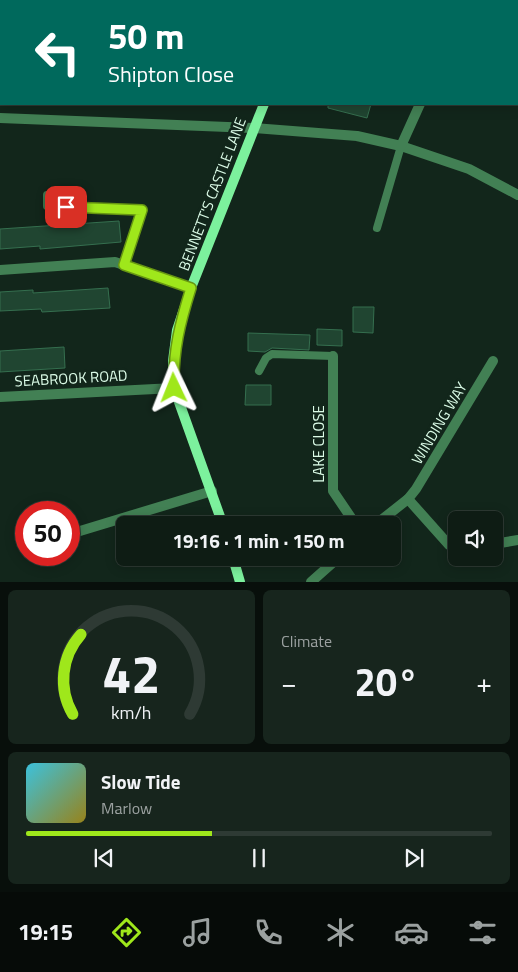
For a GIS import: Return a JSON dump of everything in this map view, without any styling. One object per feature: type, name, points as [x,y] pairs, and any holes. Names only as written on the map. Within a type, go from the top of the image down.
[{"type":"main road","name":"BENNETT'S CASTLE LANE","points":[[220,516],[174,388],[173,361],[177,330],[191,288],[264,105]]},
{"type":"main road","points":[[235,566],[240,582]]},
{"type":"street","points":[[401,146],[420,105]]},
{"type":"street","points":[[0,118],[253,128],[357,136],[401,146],[469,169],[518,196]]},
{"type":"street","points":[[0,270],[115,262],[191,288]]},
{"type":"street","name":"LAKE CLOSE","points":[[333,356],[333,491],[350,516]]},
{"type":"street","name":"WINDING WAY","points":[[387,516],[408,500],[416,489],[494,361]]},
{"type":"street","name":"SEABROOK ROAD","points":[[0,397],[174,388]]},
{"type":"street","points":[[80,531],[212,491]]},
{"type":"street","points":[[408,500],[448,543]]},
{"type":"street","points":[[503,542],[518,540]]},
{"type":"street","points":[[311,582],[329,566]]},
{"type":"lane","points":[[377,228],[401,146]]},
{"type":"lane","points":[[47,195],[47,206],[142,210],[124,265]]},
{"type":"lane","points":[[259,371],[266,358],[272,354],[333,356]]},
{"type":"building","points":[[328,105],[371,105],[367,118],[328,108]]},
{"type":"building","points":[[119,221],[121,242],[40,249],[40,246],[0,249],[0,229]]},
{"type":"building","points":[[108,288],[110,308],[42,312],[41,309],[0,311],[0,292],[33,290],[33,293]]},
{"type":"building","points":[[353,307],[374,307],[373,333],[353,332]]},
{"type":"building","points":[[317,329],[342,330],[342,346],[317,345]]},
{"type":"building","points":[[248,333],[310,335],[309,350],[272,348],[265,352],[248,351]]},
{"type":"building","points":[[64,347],[65,368],[0,372],[0,351]]},
{"type":"building","points":[[246,385],[271,385],[271,405],[245,405]]},
{"type":"route","points":[[66,207],[142,210],[124,265],[191,288],[177,330],[173,361],[174,388]]}]
